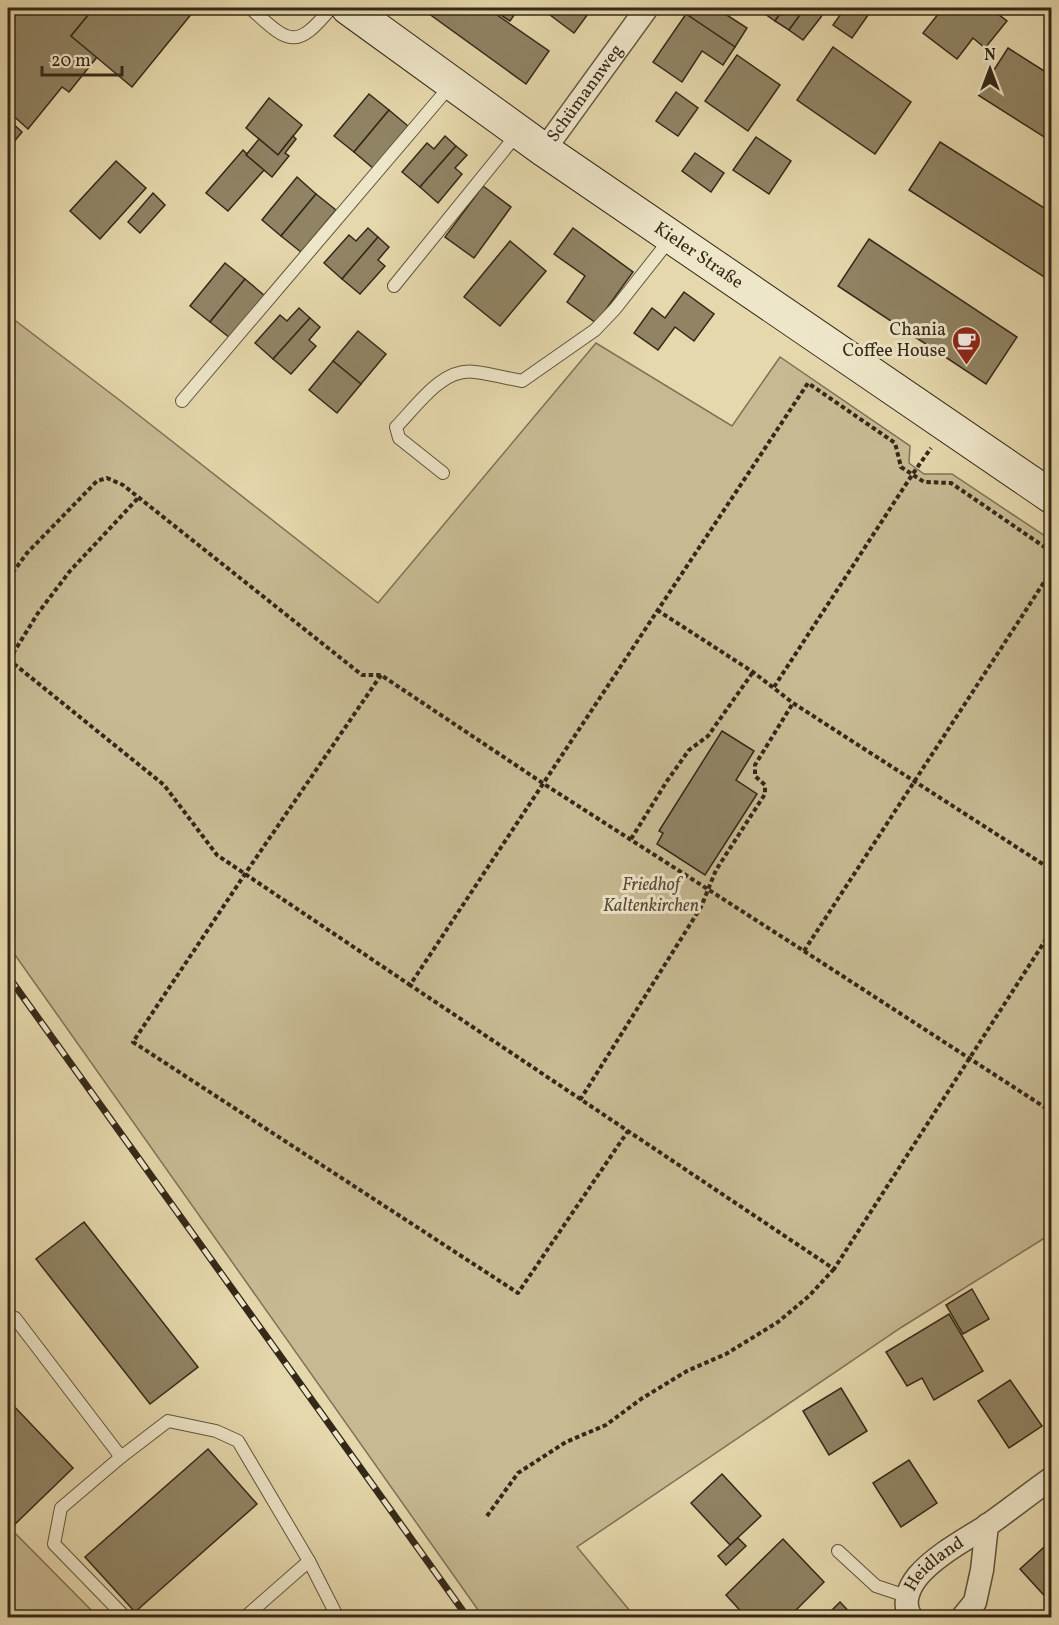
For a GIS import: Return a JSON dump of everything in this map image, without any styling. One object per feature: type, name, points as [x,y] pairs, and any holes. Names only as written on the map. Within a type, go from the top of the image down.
[{"type":"main road","name":"Kieler Straße","points":[[348,8],[531,141],[1052,497]]},
{"type":"street","name":"Schümannweg","points":[[531,141],[647,8]]},
{"type":"street","name":"Heidland","points":[[909,1607],[918,1576],[948,1551],[1052,1478]]},
{"type":"street","name":"Heidland","points":[[962,1617],[975,1602],[982,1570],[987,1525]]},
{"type":"lane","points":[[250,8],[284,36],[300,37],[311,31],[331,8]]},
{"type":"lane","points":[[182,401],[452,84]]},
{"type":"lane","points":[[394,286],[531,141]]},
{"type":"lane","points":[[443,473],[399,438],[396,427],[442,380],[461,372],[474,371],[522,381],[595,330],[615,309],[672,237]]},
{"type":"lane","points":[[15,1318],[121,1457]]},
{"type":"lane","points":[[126,1617],[54,1544],[62,1508],[121,1457],[168,1421],[216,1431],[238,1441],[309,1561],[339,1617]]},
{"type":"lane","points":[[838,1551],[876,1586],[909,1607]]},
{"type":"lane","points":[[244,1617],[309,1561]]},
{"type":"path","points":[[410,985],[807,383],[895,443],[901,467],[924,482],[951,483],[1052,552]]},
{"type":"path","points":[[774,687],[912,474],[947,426]]},
{"type":"path","points":[[8,579],[27,553],[97,481],[107,478],[123,485],[353,669],[362,675],[381,675],[544,784],[1052,1113]]},
{"type":"path","points":[[139,497],[70,571],[38,613],[8,660],[164,785],[217,855],[834,1269]]},
{"type":"path","points":[[804,951],[1052,570]]},
{"type":"path","points":[[657,610],[753,672],[793,703],[1052,870]]},
{"type":"path","points":[[631,839],[666,781],[689,750],[708,736],[753,672]]},
{"type":"path","points":[[381,675],[134,1042],[518,1293],[628,1131]]},
{"type":"path","points":[[580,1100],[701,907],[716,870],[765,795],[765,785],[755,776],[755,765],[793,703]]},
{"type":"path","points":[[487,1515],[518,1473],[566,1442],[606,1425],[641,1399],[687,1371],[726,1354],[778,1322],[808,1296],[834,1269],[1052,930]]},
{"type":"green space","name":"Friedhof Kaltenkirchen","points":[[8,315],[378,603],[596,343],[732,426],[780,357],[910,446],[909,463],[924,474],[952,474],[1051,540],[1051,1234],[902,1327],[577,1547],[635,1617],[483,1617],[8,945]]},
{"type":"green space","points":[[8,1526],[98,1617],[8,1617]]},
{"type":"building","points":[[17,8],[94,8],[71,36],[97,57],[69,92],[62,87],[28,129],[8,111],[8,19]]},
{"type":"building","points":[[94,8],[216,8],[217,13],[193,12],[132,87],[71,36]]},
{"type":"building","points":[[421,8],[487,8],[549,51],[526,84]]},
{"type":"building","points":[[490,8],[519,8],[510,21]]},
{"type":"building","points":[[550,8],[588,8],[591,10],[574,33],[546,12]]},
{"type":"building","points":[[690,8],[716,8],[747,28],[735,47],[686,14]]},
{"type":"building","points":[[764,8],[784,8],[775,21],[761,11]]},
{"type":"building","points":[[784,8],[805,8],[789,30],[775,21]]},
{"type":"building","points":[[805,8],[825,8],[821,17],[803,40],[789,30]]},
{"type":"building","points":[[845,8],[873,8],[852,38],[833,25]]},
{"type":"building","points":[[943,8],[990,8],[1007,21],[985,48],[973,38],[957,59],[923,33]]},
{"type":"building","points":[[686,14],[735,47],[723,65],[702,51],[682,82],[653,62]]},
{"type":"building","points":[[833,47],[911,102],[875,154],[797,100]]},
{"type":"building","points":[[1008,48],[1052,76],[1052,142],[978,95]]},
{"type":"building","points":[[737,55],[780,85],[748,131],[705,101]]},
{"type":"building","points":[[676,92],[698,108],[678,136],[656,121]]},
{"type":"building","points":[[369,94],[389,110],[354,152],[334,136]]},
{"type":"building","points":[[269,98],[302,125],[278,155],[246,128]]},
{"type":"building","points":[[389,110],[408,126],[374,169],[354,152]]},
{"type":"building","points":[[8,119],[22,132],[8,149]]},
{"type":"building","points":[[293,136],[296,139],[285,153],[289,156],[272,177],[246,155],[259,139],[278,155]]},
{"type":"building","points":[[445,136],[456,146],[420,187],[402,172],[427,143],[434,149]]},
{"type":"building","points":[[756,137],[791,161],[769,194],[733,170]]},
{"type":"building","points":[[940,142],[1052,213],[1052,282],[909,190]]},
{"type":"building","points":[[456,146],[467,155],[455,168],[462,174],[438,203],[420,187]]},
{"type":"building","points":[[243,150],[264,170],[228,211],[206,193]]},
{"type":"building","points":[[695,153],[724,173],[711,192],[682,171]]},
{"type":"building","points":[[116,161],[146,188],[100,239],[70,211]]},
{"type":"building","points":[[297,177],[316,194],[281,236],[262,220]]},
{"type":"building","points":[[483,186],[511,207],[474,258],[445,237]]},
{"type":"building","points":[[153,193],[165,205],[140,233],[128,222]]},
{"type":"building","points":[[316,194],[336,210],[301,252],[281,236]]},
{"type":"building","points":[[368,228],[378,237],[342,279],[324,263],[349,235],[356,241]]},
{"type":"building","points":[[573,228],[633,272],[596,323],[567,302],[585,276],[554,254]]},
{"type":"building","points":[[378,237],[389,247],[378,260],[385,266],[360,294],[342,279]]},
{"type":"building","points":[[869,239],[1017,337],[986,384],[838,286]]},
{"type":"building","points":[[510,241],[546,271],[500,326],[464,297]]},
{"type":"building","points":[[225,263],[245,279],[210,322],[190,306]]},
{"type":"building","points":[[245,279],[265,296],[230,338],[210,322]]},
{"type":"building","points":[[684,292],[714,314],[694,341],[675,327],[658,350],[634,333],[652,308],[665,318]]},
{"type":"building","points":[[299,308],[310,318],[273,359],[255,343],[280,315],[287,321]]},
{"type":"building","points":[[310,318],[320,327],[309,340],[316,346],[291,374],[273,359]]},
{"type":"building","points":[[358,331],[386,354],[361,384],[333,361]]},
{"type":"building","points":[[333,361],[361,384],[337,413],[309,390]]},
{"type":"building","points":[[722,731],[754,751],[736,780],[757,794],[705,875],[657,844],[663,833],[659,831]]},
{"type":"building","points":[[84,1222],[198,1367],[150,1404],[36,1259]]},
{"type":"building","points":[[972,1289],[989,1319],[963,1334],[946,1305]]},
{"type":"building","points":[[949,1314],[983,1371],[934,1400],[922,1378],[907,1386],[886,1352]]},
{"type":"building","points":[[1010,1380],[1042,1426],[1009,1448],[978,1401]]},
{"type":"building","points":[[841,1388],[867,1431],[829,1455],[803,1411]]},
{"type":"building","points":[[8,1400],[73,1468],[11,1528],[8,1525]]},
{"type":"building","points":[[208,1449],[257,1504],[135,1612],[85,1557]]},
{"type":"building","points":[[909,1460],[937,1503],[901,1527],[873,1483]]},
{"type":"building","points":[[722,1474],[761,1516],[730,1545],[691,1503]]},
{"type":"building","points":[[738,1538],[746,1546],[726,1565],[718,1556]]},
{"type":"building","points":[[783,1539],[824,1582],[788,1618],[747,1618],[726,1595]]},
{"type":"building","points":[[1052,1540],[1052,1604],[1020,1569]]},
{"type":"building","points":[[840,1602],[855,1618],[824,1618]]},
{"type":"railway","points":[[8,976],[468,1618]]},
{"type":"place","name":"Chania Coffee House","points":[[967,366]]}]
